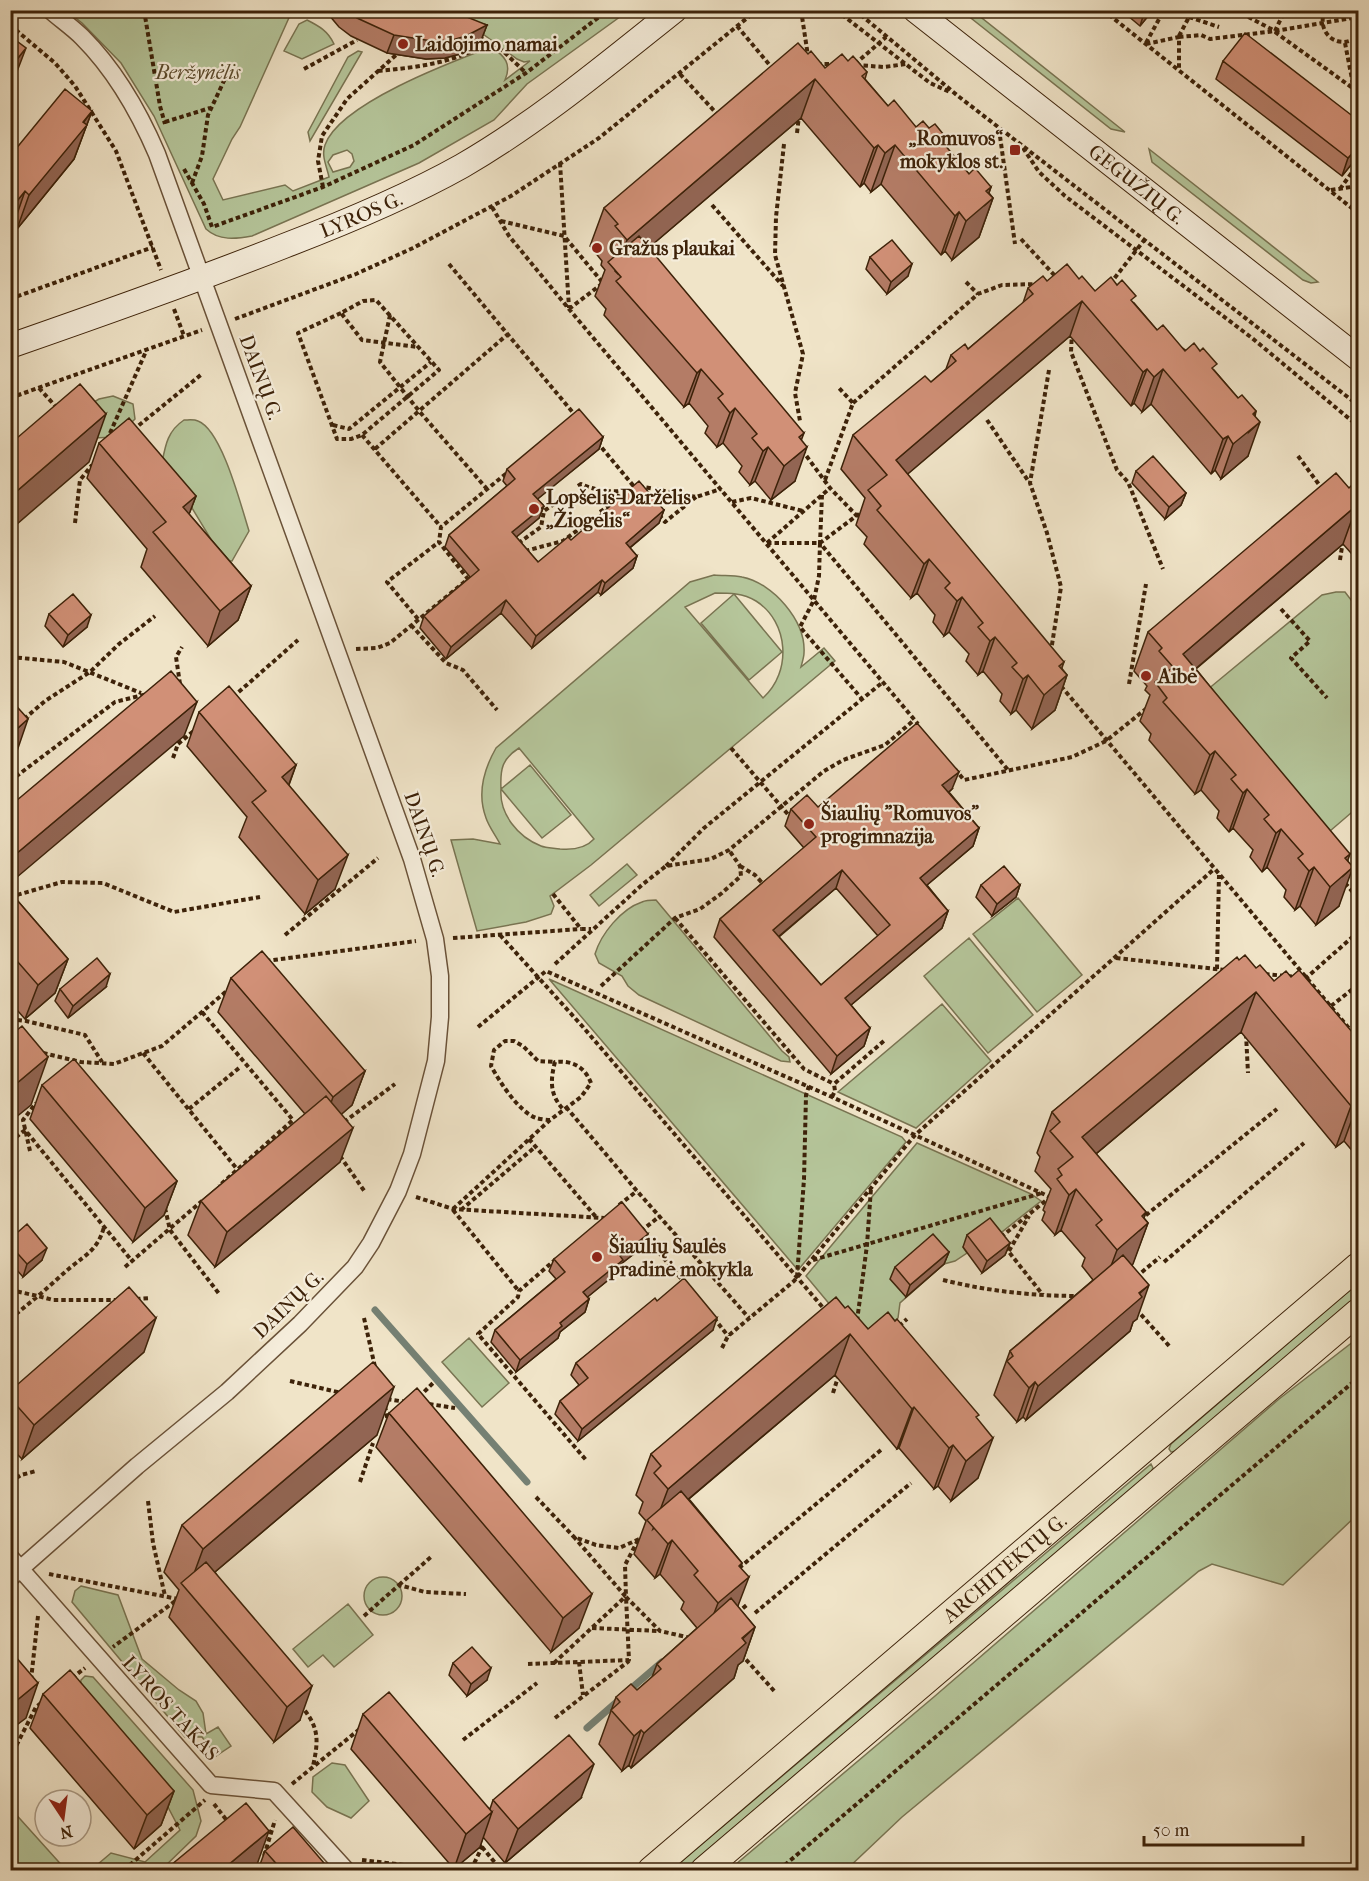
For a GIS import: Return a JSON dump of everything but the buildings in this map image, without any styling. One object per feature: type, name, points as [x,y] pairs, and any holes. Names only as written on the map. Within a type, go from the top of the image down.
[{"type":"main road","name":"ARCHITEKTŲ G.","points":[[651,1870],[1359,1266]]},
{"type":"main road","name":"ARCHITEKTŲ G.","points":[[704,1870],[1359,1312]]},
{"type":"main road","points":[[1144,1449],[1167,1475]]},
{"type":"street","name":"DAINŲ G.","points":[[14,1568],[227,1392],[300,1324],[355,1267],[371,1243],[398,1191],[412,1154],[436,1061],[440,1017],[440,986],[435,939],[412,859],[338,649],[157,154],[144,125],[104,61],[81,36],[50,10]]},
{"type":"street","name":"LYROS G.","points":[[10,346],[203,278],[340,224],[400,197],[460,166],[543,113],[675,10]]},
{"type":"street","name":"GEGUŽIŲ G.","points":[[915,10],[1359,358]]},
{"type":"street","name":"LYROS TAKAS","points":[[14,1568],[40,1592],[212,1785],[274,1791],[280,1797]]},
{"type":"street","points":[[280,1797],[346,1870]]},
{"type":"path","points":[[144,10],[160,106],[168,131]]},
{"type":"path","points":[[451,23],[459,25],[458,10]]},
{"type":"path","points":[[598,10],[602,15]]},
{"type":"path","points":[[183,166],[204,204],[212,227],[323,187],[414,145],[526,73],[608,10]]},
{"type":"path","points":[[10,398],[277,305],[356,274],[492,207],[599,138],[757,10]]},
{"type":"path","points":[[801,10],[809,64],[842,65]]},
{"type":"path","points":[[836,10],[930,82],[958,96]]},
{"type":"path","points":[[855,10],[958,96],[1359,405]]},
{"type":"path","points":[[1102,10],[1359,213]]},
{"type":"path","points":[[1146,44],[1164,10]]},
{"type":"path","points":[[1181,10],[1189,17],[1219,27]]},
{"type":"path","points":[[1235,10],[1275,31],[1354,89]]},
{"type":"path","points":[[1275,31],[1285,10]]},
{"type":"path","points":[[1325,10],[1322,23],[1327,36],[1345,43],[1359,36]]},
{"type":"path","points":[[1179,70],[1179,37],[1189,17]]},
{"type":"path","points":[[1146,44],[1179,37],[1201,35],[1210,39],[1275,31],[1359,17]]},
{"type":"path","points":[[10,25],[55,63],[75,86],[116,151],[153,248],[10,299]]},
{"type":"path","points":[[737,26],[777,75]]},
{"type":"path","points":[[469,31],[503,51],[526,73]]},
{"type":"path","points":[[886,37],[854,65],[906,64]]},
{"type":"path","points":[[304,69],[357,40]]},
{"type":"path","points":[[378,71],[445,62],[467,55],[489,43]]},
{"type":"path","points":[[1345,43],[1359,111]]},
{"type":"path","points":[[800,58],[807,52]]},
{"type":"path","points":[[323,187],[318,162],[322,136],[347,99],[396,55]]},
{"type":"path","points":[[192,184],[202,156],[208,115],[230,68]]},
{"type":"path","points":[[680,74],[724,122]]},
{"type":"path","points":[[165,122],[211,108]]},
{"type":"path","points":[[719,116],[728,108]]},
{"type":"path","points":[[797,133],[800,109]]},
{"type":"path","points":[[999,128],[1015,244]]},
{"type":"path","points":[[784,144],[776,217],[775,255],[803,354],[795,393],[800,422]]},
{"type":"path","points":[[1020,144],[1039,172],[1065,196],[1252,338],[1359,426]]},
{"type":"path","points":[[560,163],[569,309]]},
{"type":"path","points":[[1340,189],[1359,164]]},
{"type":"path","points":[[1331,190],[1359,186]]},
{"type":"path","points":[[712,205],[784,288]]},
{"type":"path","points":[[492,207],[509,236],[569,309],[924,732]]},
{"type":"path","points":[[500,221],[564,236],[603,283]]},
{"type":"path","points":[[1022,238],[1062,284]]},
{"type":"path","points":[[1107,288],[1145,239]]},
{"type":"path","points":[[449,264],[576,416],[567,424]]},
{"type":"path","points":[[569,309],[611,277]]},
{"type":"path","points":[[966,282],[978,294]]},
{"type":"path","points":[[824,480],[853,403],[978,294],[1002,285],[1038,284]]},
{"type":"path","points":[[376,300],[390,314],[439,370],[362,435],[351,440],[337,439],[298,333],[363,301],[376,300]]},
{"type":"path","points":[[341,313],[362,340],[418,347]]},
{"type":"path","points":[[390,314],[380,362],[419,411],[488,489]]},
{"type":"path","points":[[1073,328],[1071,352],[1117,470],[1128,482],[1163,569]]},
{"type":"path","points":[[375,449],[508,334]]},
{"type":"path","points":[[104,446],[147,349]]},
{"type":"path","points":[[333,425],[349,429],[431,362]]},
{"type":"path","points":[[1029,483],[1049,370]]},
{"type":"path","points":[[128,434],[202,374]]},
{"type":"path","points":[[39,388],[62,414]]},
{"type":"path","points":[[839,388],[853,403]]},
{"type":"path","points":[[987,420],[1029,483],[1047,533],[1060,587],[1049,658]]},
{"type":"path","points":[[578,486],[581,484],[592,489],[620,492],[637,489],[590,433]]},
{"type":"path","points":[[362,435],[441,527]]},
{"type":"path","points":[[801,447],[830,488],[857,516]]},
{"type":"path","points":[[1298,456],[1325,493]]},
{"type":"path","points":[[75,523],[80,480],[93,465]]},
{"type":"path","points":[[468,579],[439,543],[441,527],[514,467]]},
{"type":"path","points":[[632,485],[696,497]]},
{"type":"path","points":[[767,543],[830,488]]},
{"type":"path","points":[[658,514],[665,522],[696,497],[721,489]]},
{"type":"path","points":[[600,512],[616,500],[620,492]]},
{"type":"path","points":[[568,494],[544,511],[541,527],[520,542],[520,552],[563,541],[591,520]]},
{"type":"path","points":[[822,495],[819,576],[814,600],[800,627],[862,699]]},
{"type":"path","points":[[732,502],[751,498],[804,512]]},
{"type":"path","points":[[767,543],[820,543],[871,505]]},
{"type":"path","points":[[1340,560],[1343,538]]},
{"type":"path","points":[[418,619],[387,582],[439,543]]},
{"type":"path","points":[[820,543],[1008,770]]},
{"type":"path","points":[[338,649],[383,647],[468,579],[478,578]]},
{"type":"path","points":[[1129,684],[1146,584]]},
{"type":"path","points":[[1281,609],[1310,641],[1292,658],[1328,698]]},
{"type":"path","points":[[22,721],[45,701],[90,672],[118,644],[156,616]]},
{"type":"path","points":[[411,625],[446,663],[463,670],[497,710]]},
{"type":"path","points":[[227,701],[298,640]]},
{"type":"path","points":[[181,691],[176,657],[182,647]]},
{"type":"path","points":[[10,657],[64,662],[143,694]]},
{"type":"path","points":[[1054,678],[1359,1039]]},
{"type":"path","points":[[555,964],[666,866],[704,828],[883,682]]},
{"type":"path","points":[[10,781],[115,702],[150,694]]},
{"type":"path","points":[[951,764],[964,780],[1072,757],[1106,741],[1155,702]]},
{"type":"path","points":[[666,866],[711,858],[729,850],[824,771],[843,760],[885,745],[914,720]]},
{"type":"path","points":[[173,758],[178,744],[203,722]]},
{"type":"path","points":[[186,724],[188,735]]},
{"type":"path","points":[[731,748],[793,820]]},
{"type":"path","points":[[729,850],[740,866],[755,875],[766,887],[774,880]]},
{"type":"path","points":[[285,934],[378,858]]},
{"type":"path","points":[[601,986],[675,918],[700,909],[722,893],[741,876],[740,866]]},
{"type":"path","points":[[722,1348],[728,1336],[797,1277],[915,1135],[1214,869]]},
{"type":"path","points":[[1219,874],[1217,970],[1224,978]]},
{"type":"path","points":[[10,897],[62,882],[103,883],[174,912],[260,897]]},
{"type":"path","points":[[1344,882],[1359,898]]},
{"type":"path","points":[[552,894],[581,929]]},
{"type":"path","points":[[675,918],[804,1069],[834,1084]]},
{"type":"path","points":[[435,939],[592,929]]},
{"type":"path","points":[[1298,986],[1359,932]]},
{"type":"path","points":[[499,934],[583,1027],[826,1311]]},
{"type":"path","points":[[261,962],[403,941]]},
{"type":"path","points":[[1115,958],[1228,971]]},
{"type":"path","points":[[478,1027],[546,971],[809,1086],[1042,1193],[1052,1195],[999,1239],[1043,1296]]},
{"type":"path","points":[[1262,974],[1306,978]]},
{"type":"path","points":[[34,1051],[81,1062],[114,1064],[162,1046],[236,983]]},
{"type":"path","points":[[1331,1006],[1359,985]]},
{"type":"path","points":[[202,1012],[293,1120],[212,1192]]},
{"type":"path","points":[[10,1019],[85,1035],[102,1063]]},
{"type":"path","points":[[1336,1027],[1344,1021]]},
{"type":"path","points":[[1245,1031],[1248,1072]]},
{"type":"path","points":[[834,1084],[885,1040]]},
{"type":"path","points":[[453,1209],[550,1120],[581,1097],[591,1083],[587,1072],[576,1065],[563,1061],[538,1061],[524,1046],[514,1041],[505,1041],[494,1050],[491,1066],[501,1083],[518,1103],[535,1118],[550,1120]]},
{"type":"path","points":[[143,1053],[237,1169]]},
{"type":"path","points":[[73,1069],[81,1062]]},
{"type":"path","points":[[555,1062],[551,1082],[553,1095],[749,1318]]},
{"type":"path","points":[[189,1109],[239,1068]]},
{"type":"path","points":[[342,1123],[395,1084]]},
{"type":"path","points":[[832,1097],[835,1091],[834,1084]]},
{"type":"path","points":[[797,1277],[804,1179],[806,1095],[809,1086]]},
{"type":"path","points":[[30,1151],[23,1120],[39,1099]]},
{"type":"path","points":[[1133,1226],[1277,1109]]},
{"type":"path","points":[[10,1142],[25,1130]]},
{"type":"path","points":[[25,1130],[132,1261]]},
{"type":"path","points":[[529,1139],[596,1217]]},
{"type":"path","points":[[1164,1262],[1304,1143]]},
{"type":"path","points":[[461,1210],[535,1147]]},
{"type":"path","points":[[336,1151],[365,1192]]},
{"type":"path","points":[[857,1322],[867,1245],[871,1187]]},
{"type":"path","points":[[595,1225],[637,1191]]},
{"type":"path","points":[[812,1260],[1042,1193]]},
{"type":"path","points":[[416,1197],[461,1210],[604,1218]]},
{"type":"path","points":[[164,1199],[170,1230],[220,1295]]},
{"type":"path","points":[[125,1267],[204,1199]]},
{"type":"path","points":[[620,1205],[627,1214]]},
{"type":"path","points":[[453,1209],[519,1291]]},
{"type":"path","points":[[1009,1252],[1031,1213]]},
{"type":"path","points":[[641,1231],[660,1216]]},
{"type":"path","points":[[634,1222],[685,1284]]},
{"type":"path","points":[[10,1318],[91,1253],[101,1238],[104,1226]]},
{"type":"path","points":[[561,1254],[519,1291],[518,1297],[478,1334],[586,1460]]},
{"type":"path","points":[[1128,1284],[1160,1257]]},
{"type":"path","points":[[943,1280],[983,1290],[1043,1296],[1089,1296]]},
{"type":"path","points":[[10,1290],[52,1300],[150,1298]]},
{"type":"path","points":[[1134,1307],[1171,1348]]},
{"type":"path","points":[[707,1310],[728,1336]]},
{"type":"path","points":[[364,1318],[377,1376]]},
{"type":"path","points":[[898,1326],[907,1319]]},
{"type":"path","points":[[833,1393],[838,1377]]},
{"type":"path","points":[[778,1870],[1359,1378]]},
{"type":"path","points":[[290,1382],[348,1394]]},
{"type":"path","points":[[405,1411],[433,1383]]},
{"type":"path","points":[[397,1419],[390,1427],[383,1399],[413,1402]]},
{"type":"path","points":[[424,1404],[455,1408]]},
{"type":"path","points":[[360,1482],[373,1443]]},
{"type":"path","points":[[735,1570],[881,1450]]},
{"type":"path","points":[[10,1482],[21,1474],[36,1471]]},
{"type":"path","points":[[755,1613],[911,1483]]},
{"type":"path","points":[[536,1497],[574,1536],[626,1597],[660,1631]]},
{"type":"path","points":[[148,1501],[153,1543],[165,1596]]},
{"type":"path","points":[[574,1536],[596,1545],[619,1548],[647,1536]]},
{"type":"path","points":[[629,1660],[625,1565],[638,1540]]},
{"type":"path","points":[[364,1616],[431,1557]]},
{"type":"path","points":[[14,1568],[187,1599]]},
{"type":"path","points":[[399,1585],[425,1592],[466,1594]]},
{"type":"path","points":[[30,1687],[40,1592]]},
{"type":"path","points":[[554,1664],[626,1597]]},
{"type":"path","points":[[72,1679],[98,1657],[178,1599]]},
{"type":"path","points":[[734,1616],[748,1604]]},
{"type":"path","points":[[592,1628],[660,1631],[693,1639]]},
{"type":"path","points":[[740,1653],[776,1693]]},
{"type":"path","points":[[528,1664],[629,1660]]},
{"type":"path","points":[[555,1718],[629,1660]]},
{"type":"path","points":[[579,1662],[583,1696]]},
{"type":"path","points":[[463,1740],[537,1683]]},
{"type":"path","points":[[29,1699],[36,1707]]},
{"type":"path","points":[[13,1752],[36,1707],[45,1700]]},
{"type":"path","points":[[299,1703],[313,1719],[318,1745],[313,1766]]},
{"type":"path","points":[[261,1865],[280,1797],[313,1766],[369,1722]]},
{"type":"path","points":[[124,1870],[208,1797],[234,1831]]},
{"type":"path","points":[[471,1870],[483,1845],[501,1870]]},
{"type":"path","points":[[334,1857],[447,1870]]},
{"type":"green space","name":"Beržynėlis","points":[[67,11],[292,11],[240,127],[213,179],[223,200],[285,185],[293,191],[329,177],[324,149],[335,130],[351,114],[398,86],[491,47],[506,61],[508,69],[505,80],[530,61],[524,62],[517,59],[468,23],[465,11],[592,11],[591,14],[598,11],[628,11],[527,84],[494,120],[419,163],[252,236],[234,238],[216,236],[206,229],[154,116],[121,63]],"holes":[[[347,150],[352,154],[354,161],[350,167],[333,172],[328,162],[333,155]]]},
{"type":"green space","points":[[962,11],[973,11],[1125,132],[1111,129]]},
{"type":"green space","points":[[307,20],[323,29],[334,44],[302,59],[284,51],[299,24]]},
{"type":"green space","points":[[358,51],[362,52],[310,141],[308,132],[348,57]]},
{"type":"green space","points":[[1149,149],[1318,282],[1311,283],[1303,280],[1152,162]]},
{"type":"green space","points":[[113,396],[133,404],[135,419],[117,437],[93,438],[80,423],[79,411],[99,399]]},
{"type":"green space","points":[[184,420],[196,420],[207,427],[215,438],[230,470],[249,531],[232,561],[224,561],[189,503],[161,468],[170,435]]},
{"type":"green space","points":[[714,575],[739,576],[754,581],[776,595],[800,628],[804,655],[801,667],[824,648],[835,661],[591,865],[550,896],[554,906],[551,914],[526,922],[477,931],[451,840],[473,839],[500,844],[487,821],[482,800],[485,773],[496,748],[690,582]],"holes":[[[715,593],[736,594],[751,598],[767,610],[775,621],[783,648],[782,661],[779,675],[763,698],[685,607]],[[519,748],[594,839],[582,847],[569,849],[545,847],[533,842],[518,831],[507,816],[501,798],[503,765]]]},
{"type":"green space","points":[[1345,592],[1358,609],[1358,807],[1323,837],[1207,690],[1322,595]]},
{"type":"green space","points":[[734,594],[782,652],[749,680],[701,623]]},
{"type":"green space","points":[[530,765],[571,815],[542,838],[501,789]]},
{"type":"green space","points":[[627,864],[637,875],[599,906],[590,895]]},
{"type":"green space","points":[[1018,898],[1082,975],[1037,1012],[973,934]]},
{"type":"green space","points":[[656,900],[789,1057],[790,1062],[781,1061],[639,995],[628,986],[622,976],[599,963],[595,954],[598,946],[619,916],[634,905]]},
{"type":"green space","points":[[969,938],[1033,1015],[988,1053],[924,976]]},
{"type":"green space","points":[[549,979],[902,1137],[906,1142],[798,1270]]},
{"type":"green space","points":[[942,1004],[991,1061],[916,1128],[838,1092]]},
{"type":"green space","points":[[917,1143],[1031,1194],[1041,1201],[993,1239],[963,1247],[967,1253],[955,1261],[944,1264],[900,1303],[898,1318],[870,1344],[862,1343],[806,1276]]},
{"type":"green space","points":[[1358,1283],[1358,1296],[1177,1451],[1171,1452],[1169,1449],[1171,1444]]},
{"type":"green space","points":[[469,1338],[509,1383],[482,1407],[442,1362]]},
{"type":"green space","points":[[1358,1338],[1358,1514],[1283,1585],[1212,1564],[1199,1571],[902,1817],[846,1870],[729,1870],[935,1696],[1279,1399]]},
{"type":"green space","points":[[1151,1464],[1153,1468],[1151,1472],[684,1870],[671,1870]]},
{"type":"green space","points":[[383,1577],[397,1582],[402,1596],[397,1610],[383,1615],[369,1610],[364,1596],[369,1582]]},
{"type":"green space","points":[[81,1586],[118,1595],[142,1659],[196,1701],[203,1713],[206,1734],[218,1727],[231,1746],[216,1756],[202,1737],[185,1737],[72,1602],[75,1591]]},
{"type":"green space","points":[[348,1604],[373,1635],[334,1667],[323,1655],[308,1667],[293,1649]]},
{"type":"green space","points":[[85,1676],[93,1677],[193,1790],[201,1821],[196,1836],[161,1870],[91,1870],[111,1853],[145,1862],[180,1830],[160,1792],[80,1688],[81,1680]]},
{"type":"green space","points":[[332,1763],[345,1765],[369,1801],[351,1818],[327,1807],[312,1792],[313,1777]]},
{"type":"green space","points":[[12,1810],[33,1833],[33,1848],[46,1848],[66,1870],[11,1870],[10,1811]]},
{"type":"waterway","points":[[375,1310],[527,1482]]},
{"type":"waterway","points":[[627,1692],[662,1662]]},
{"type":"waterway","points":[[587,1728],[619,1700]]},
{"type":"place","name":"Laidojimo namai","points":[[403,44]]},
{"type":"place","name":"„Romuvos“ mokyklos st.","points":[[1015,150]]},
{"type":"place","name":"Gražus plaukai","points":[[597,248]]},
{"type":"place","name":"Lopšelis-Darželis „Žiogelis“","points":[[534,509]]},
{"type":"place","name":"Aibė","points":[[1146,676]]},
{"type":"place","name":"Šiaulių \"Romuvos\" progimnazija","points":[[809,824]]},
{"type":"place","name":"Šiaulių Saulės pradinė mokykla","points":[[597,1257]]}]
